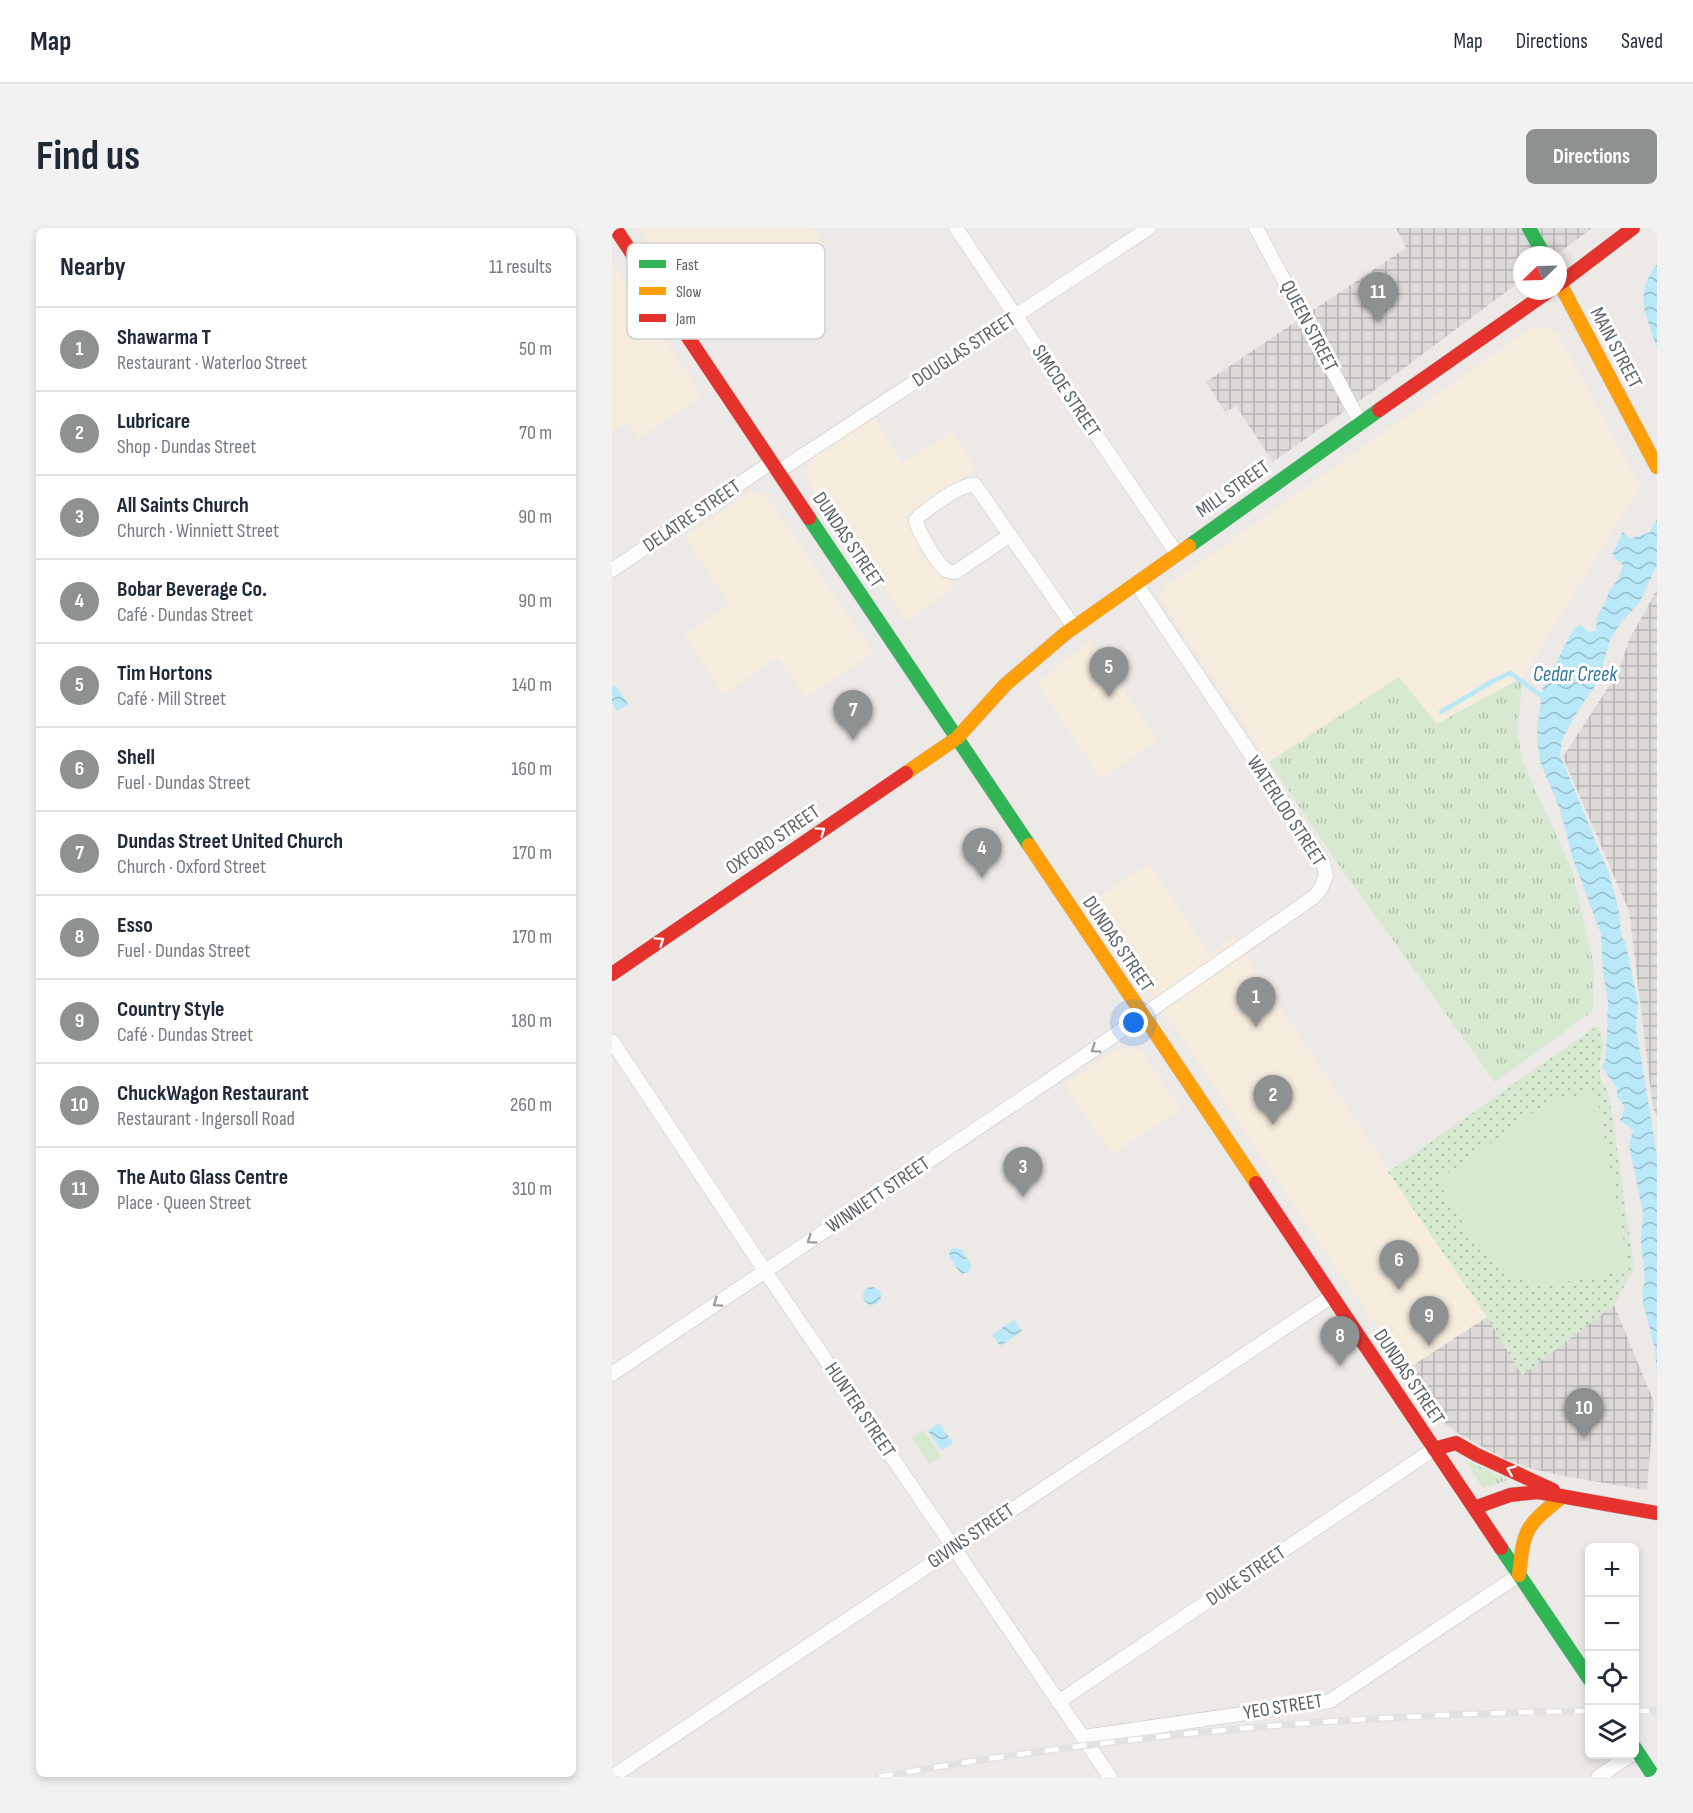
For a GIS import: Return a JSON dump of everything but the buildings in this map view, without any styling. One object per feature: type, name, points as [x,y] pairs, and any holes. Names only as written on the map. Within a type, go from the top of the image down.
[{"type":"main road","name":"DUNDAS STREET","points":[[615,228],[627,246]]},
{"type":"main road","points":[[1529,228],[1539,246]]},
{"type":"main road","name":"MILL STREET","points":[[1567,277],[1633,228]]},
{"type":"main road","name":"MILL STREET","points":[[957,738],[1005,685],[1074,627],[1535,300]]},
{"type":"main road","name":"MAIN STREET","points":[[1564,300],[1654,462]]},
{"type":"main road","name":"DUNDAS STREET","points":[[689,339],[1585,1673]]},
{"type":"main road","name":"OXFORD STREET","points":[[612,974],[957,738]]},
{"type":"main road","points":[[1434,1449],[1456,1443],[1563,1496]]},
{"type":"main road","points":[[1474,1508],[1510,1495],[1523,1493],[1563,1496],[1657,1513]]},
{"type":"main road","points":[[1519,1575],[1523,1539],[1534,1520],[1563,1496]]},
{"type":"main road","points":[[1639,1758],[1654,1777]]},
{"type":"street","name":"SIMCOE STREET","points":[[956,228],[1177,554]]},
{"type":"street","name":"DOUGLAS STREET","points":[[775,467],[1015,316],[1149,228]]},
{"type":"street","name":"QUEEN STREET","points":[[1256,228],[1361,424]]},
{"type":"street","name":"DELATRE STREET","points":[[612,570],[775,467]]},
{"type":"street","points":[[1010,535],[956,572],[952,572],[943,567],[918,529],[916,520],[960,488],[975,485],[1010,535],[1074,627]]},
{"type":"street","name":"WATERLOO STREET","points":[[1136,583],[1323,862],[1326,876],[1315,896],[1143,1016]]},
{"type":"street","name":"WINNIETT STREET","points":[[612,1374],[1143,1016]]},
{"type":"street","name":"HUNTER STREET","points":[[612,1041],[765,1271],[1110,1777]]},
{"type":"street","name":"GIVINS STREET","points":[[612,1777],[1332,1296]]},
{"type":"street","name":"DUKE STREET","points":[[1058,1702],[1434,1449]]},
{"type":"street","name":"YEO STREET","points":[[1083,1737],[1330,1701],[1519,1575]]},
{"type":"street","points":[[1598,1777],[1624,1759]]},
{"type":"shaded area","points":[[639,228],[813,228],[823,243],[649,243]]},
{"type":"shaded area","points":[[1396,228],[1592,228],[1567,247],[1513,246],[1513,287],[1273,462],[1236,406],[1225,412],[1206,382],[1406,248]]},
{"type":"shaded area","points":[[612,262],[627,284],[627,339],[664,339],[702,395],[639,439],[627,422],[612,433]]},
{"type":"shaded area","points":[[1535,327],[1549,328],[1558,334],[1640,486],[1523,677],[1437,724],[1398,677],[1269,762],[1159,597],[1162,592],[1168,585]]},
{"type":"shaded area","points":[[874,418],[903,463],[952,431],[976,469],[905,516],[954,588],[907,621],[871,567],[867,569],[814,491],[807,476],[808,468],[815,459],[814,457]]},
{"type":"shaded area","points":[[765,494],[874,653],[806,698],[778,657],[724,695],[684,635],[729,603],[685,537],[745,496]]},
{"type":"shaded area","points":[[1657,590],[1657,1116],[1653,1108],[1629,911],[1563,757],[1618,672],[1630,638]]},
{"type":"shaded area","points":[[1091,640],[1157,741],[1102,779],[1037,683]]},
{"type":"shaded area","points":[[1149,864],[1209,954],[1234,937],[1487,1317],[1406,1370],[1090,902]]},
{"type":"shaded area","points":[[1128,1047],[1142,1052],[1181,1109],[1112,1154],[1064,1085],[1112,1052]]},
{"type":"shaded area","points":[[1614,1305],[1654,1402],[1647,1490],[1563,1476],[1529,1468],[1505,1459],[1447,1425],[1428,1403],[1406,1370],[1487,1317],[1522,1375]]},
{"type":"green space","points":[[1399,677],[1437,724],[1523,677],[1517,731],[1523,763],[1572,870],[1594,966],[1593,1011],[1495,1082],[1336,861],[1269,762]]},
{"type":"green space","points":[[1597,1026],[1603,1040],[1600,1076],[1609,1095],[1634,1268],[1614,1305],[1522,1375],[1487,1317],[1388,1172]]},
{"type":"green space","points":[[1585,1090],[1597,1095],[1629,1270],[1566,1281],[1534,1282],[1519,1279],[1506,1273],[1486,1255],[1437,1181],[1541,1107],[1560,1098],[1572,1098]]},
{"type":"green space","points":[[923,1430],[941,1456],[929,1464],[912,1438]]},
{"type":"green space","points":[[1464,1459],[1508,1480],[1483,1488]]},
{"type":"water","points":[[1657,264],[1657,348],[1646,315],[1644,296],[1645,286]]},
{"type":"water","name":"Cedar Creek","points":[[1657,519],[1657,565],[1639,603],[1621,622],[1610,640],[1598,681],[1575,715],[1562,740],[1560,755],[1608,871],[1619,911],[1621,935],[1626,944],[1638,1004],[1636,1027],[1657,1157],[1657,1374],[1655,1349],[1642,1293],[1645,1280],[1641,1240],[1643,1213],[1629,1145],[1633,1130],[1620,1120],[1625,1107],[1617,1097],[1617,1088],[1602,1067],[1606,1058],[1608,1001],[1603,972],[1601,934],[1572,856],[1560,809],[1541,764],[1537,727],[1543,688],[1574,628],[1580,625],[1589,632],[1596,631],[1597,617],[1609,591],[1618,580],[1623,565],[1612,555],[1623,532],[1631,538],[1649,533]]},
{"type":"water","points":[[615,685],[628,704],[617,711],[612,703],[612,687]]},
{"type":"water","points":[[952,1248],[961,1249],[971,1265],[969,1272],[962,1274],[956,1267],[949,1253]]},
{"type":"water","points":[[872,1287],[878,1290],[881,1296],[878,1302],[872,1305],[866,1302],[863,1296],[866,1290]]},
{"type":"water","points":[[1014,1320],[1022,1331],[1000,1346],[992,1335]]},
{"type":"water","points":[[939,1423],[953,1443],[942,1451],[928,1431]]},
{"type":"waterway","points":[[1441,712],[1510,673],[1546,699]]},
{"type":"railway","points":[[879,1777],[1055,1749],[1233,1729],[1411,1717],[1585,1711]]},
{"type":"railway","points":[[1639,1711],[1657,1711]]},
{"type":"traffic: fast","points":[[1529,228],[1539,246]]},
{"type":"traffic: fast","points":[[1189,546],[1379,410]]},
{"type":"traffic: fast","points":[[809,518],[1029,845]]},
{"type":"traffic: fast","points":[[1501,1548],[1585,1673]]},
{"type":"traffic: fast","points":[[1639,1754],[1654,1777]]},
{"type":"traffic: slow","points":[[1567,297],[1657,467]]},
{"type":"traffic: slow","points":[[906,773],[957,738],[1005,685],[1066,633],[1189,546]]},
{"type":"traffic: slow","points":[[1029,845],[1256,1183]]},
{"type":"traffic: slow","points":[[1519,1575],[1525,1537],[1529,1529],[1541,1514],[1563,1496]]},
{"type":"traffic: jam","points":[[615,228],[627,246]]},
{"type":"traffic: jam","points":[[1567,278],[1633,228]]},
{"type":"traffic: jam","points":[[1379,410],[1536,300]]},
{"type":"traffic: jam","points":[[689,339],[809,518]]},
{"type":"traffic: jam","points":[[612,974],[906,773]]},
{"type":"traffic: jam","points":[[1256,1183],[1501,1548]]},
{"type":"traffic: jam","points":[[1434,1449],[1456,1443],[1553,1490]]},
{"type":"traffic: jam","points":[[1474,1508],[1510,1495],[1538,1492],[1657,1513]]},
{"type":"place","name":"The Auto Glass Centre","points":[[1378,322]]},
{"type":"place","name":"Tim Hortons","points":[[1109,697]]},
{"type":"place","name":"Dundas Street United Church","points":[[853,740]]},
{"type":"place","name":"Bobar Beverage Co.","points":[[982,878]]},
{"type":"place","name":"Shawarma T","points":[[1256,1027]]},
{"type":"place","name":"Lubricare","points":[[1273,1125]]},
{"type":"place","name":"All Saints Church","points":[[1023,1197]]},
{"type":"place","name":"Shell","points":[[1399,1290]]},
{"type":"place","name":"Country Style","points":[[1429,1346]]},
{"type":"place","name":"Esso","points":[[1340,1366]]},
{"type":"place","name":"ChuckWagon Restaurant","points":[[1584,1438]]}]
